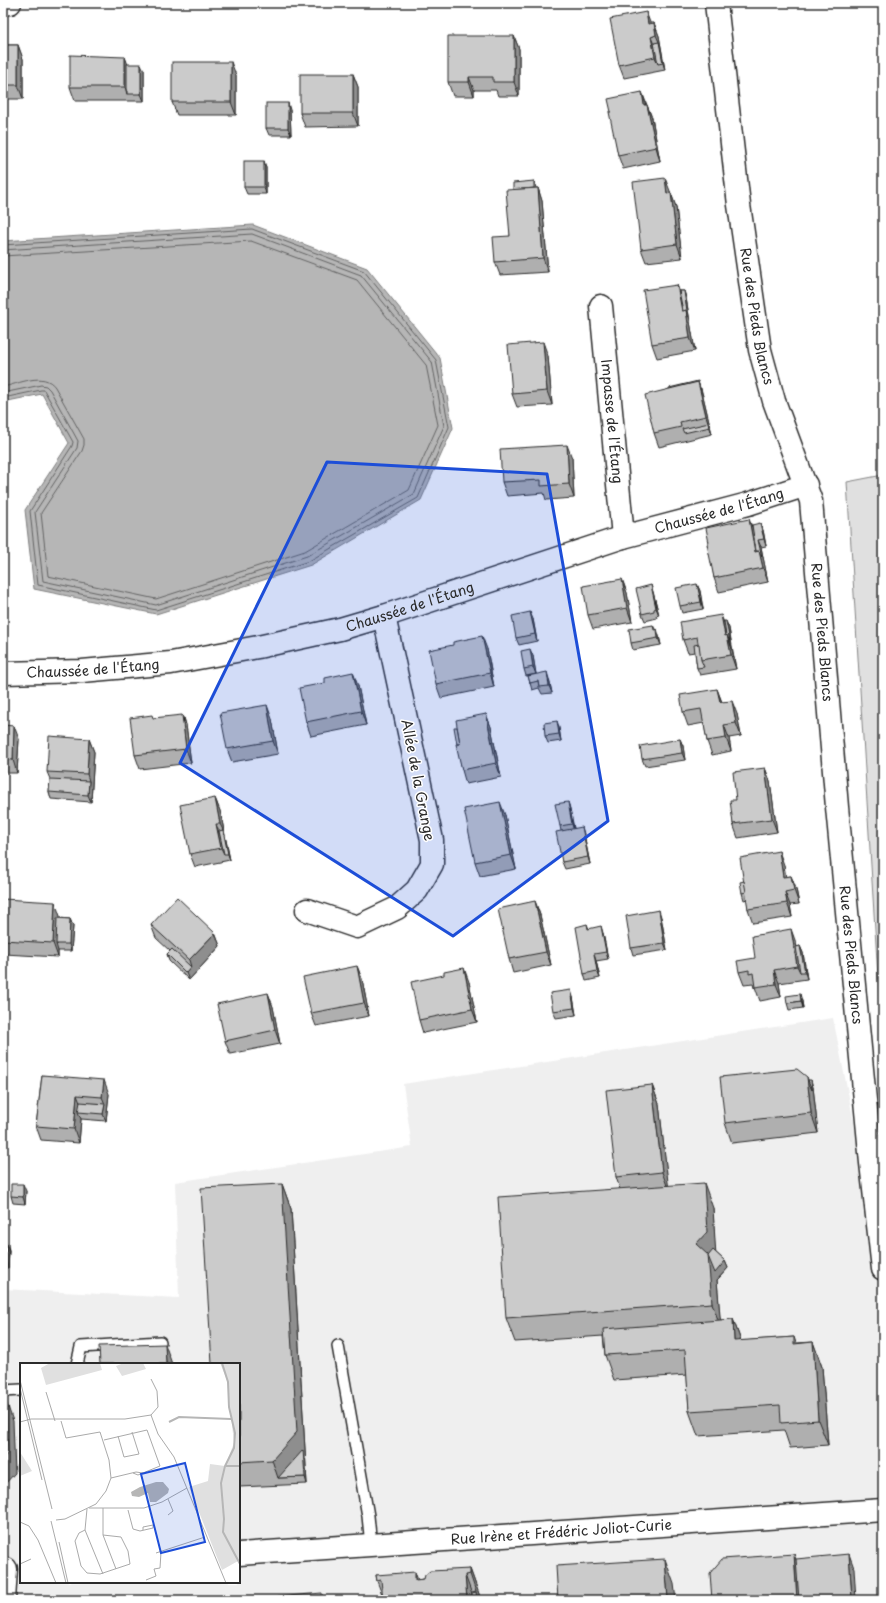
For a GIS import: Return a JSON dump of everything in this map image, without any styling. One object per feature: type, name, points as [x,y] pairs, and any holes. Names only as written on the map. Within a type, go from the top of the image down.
[{"type":"street","points":[[3,4],[10,3]]},
{"type":"street","name":"Rue des Pieds Blancs","points":[[716,3],[739,205],[760,350],[774,400],[811,501],[838,815],[870,1155],[883,1269]]},
{"type":"street","name":"Impasse de l'Étang","points":[[602,306],[623,537]]},
{"type":"street","name":"Chaussée de l'Étang","points":[[3,673],[82,671],[171,663],[258,647],[340,629],[384,616],[623,537],[748,504],[806,485]]},
{"type":"street","name":"Allée de la Grange","points":[[307,910],[357,927],[397,908],[417,890],[432,864],[432,840],[384,616]]},
{"type":"street","name":"Rue Irène et Frédéric Joliot-Curie","points":[[240,1554],[883,1510]]},
{"type":"street","points":[[4,1600],[10,1569]]},
{"type":"lane","points":[[77,1363],[81,1347],[160,1342]]},
{"type":"lane","points":[[338,1346],[368,1516],[371,1545]]},
{"type":"lane","points":[[3,1391],[20,1390]]},
{"type":"highlighted area","points":[[327,462],[547,474],[608,821],[453,936],[180,763]]},
{"type":"shaded area","points":[[883,475],[883,1029],[880,1009],[847,482]]},
{"type":"shaded area","points":[[833,1018],[883,1266],[883,1600],[3,1600],[3,1289],[179,1298],[175,1182],[412,1147],[403,1084]]},
{"type":"water","points":[[253,225],[367,268],[440,358],[453,428],[421,500],[311,565],[156,614],[34,589],[25,510],[69,443],[42,394],[3,402],[3,241]]},
{"type":"building","points":[[646,12],[648,24],[654,23],[656,35],[651,37],[655,57],[619,65],[610,19]]},
{"type":"building","points":[[448,36],[514,36],[514,82],[493,82],[493,77],[469,77],[469,82],[448,82]]},
{"type":"building","points":[[659,42],[663,63],[658,64],[654,43]]},
{"type":"building","points":[[3,45],[18,45],[18,85],[3,85]]},
{"type":"building","points":[[70,55],[125,57],[125,87],[70,87]]},
{"type":"building","points":[[172,62],[231,62],[231,102],[172,102]]},
{"type":"building","points":[[127,64],[141,64],[141,94],[127,94]]},
{"type":"building","points":[[300,74],[353,74],[353,113],[300,113]]},
{"type":"building","points":[[642,92],[644,105],[647,105],[656,147],[618,155],[609,112],[611,112],[608,99]]},
{"type":"building","points":[[266,103],[288,103],[288,128],[266,128]]},
{"type":"building","points":[[244,161],[264,161],[264,187],[244,187]]},
{"type":"building","points":[[665,178],[667,194],[671,193],[677,244],[641,249],[633,182]]},
{"type":"building","points":[[534,181],[534,188],[513,190],[513,183]]},
{"type":"building","points":[[538,188],[543,258],[495,262],[493,237],[510,236],[506,190]]},
{"type":"building","points":[[677,285],[682,311],[686,310],[690,338],[652,344],[643,290]]},
{"type":"building","points":[[679,291],[684,291],[688,317],[686,310],[683,311]]},
{"type":"building","points":[[543,342],[547,391],[512,394],[508,345]]},
{"type":"building","points":[[698,381],[700,389],[698,382],[669,389],[669,388]]},
{"type":"building","points":[[698,382],[706,416],[680,422],[681,427],[654,433],[645,395]]},
{"type":"building","points":[[709,423],[710,427],[684,433],[682,429]]},
{"type":"building","points":[[567,445],[569,484],[541,486],[541,480],[502,482],[500,449]]},
{"type":"building","points":[[749,519],[755,552],[759,551],[763,568],[714,578],[707,544],[709,543],[706,528]]},
{"type":"building","points":[[760,523],[764,539],[758,540],[762,557],[759,551],[756,551],[752,525]]},
{"type":"building","points":[[622,579],[627,608],[588,615],[583,586]]},
{"type":"building","points":[[697,584],[701,602],[680,606],[676,588]]},
{"type":"building","points":[[651,585],[656,608],[654,611],[642,614],[636,589]]},
{"type":"building","points":[[530,612],[535,634],[516,638],[512,616]]},
{"type":"building","points":[[721,615],[725,636],[727,635],[731,655],[701,660],[697,637],[683,640],[680,622]]},
{"type":"building","points":[[724,621],[726,621],[730,642],[727,635],[726,636]]},
{"type":"building","points":[[653,625],[654,630],[657,629],[658,638],[631,643],[629,629]]},
{"type":"building","points":[[482,636],[490,673],[436,684],[429,650],[453,645],[453,642]]},
{"type":"building","points":[[699,644],[701,660],[704,667],[697,668],[694,645]]},
{"type":"building","points":[[530,649],[533,667],[524,669],[521,651]]},
{"type":"building","points":[[353,672],[361,711],[306,722],[299,688],[325,683],[325,678]]},
{"type":"building","points":[[547,672],[549,686],[539,687],[538,681],[530,683],[528,676]]},
{"type":"building","points":[[717,689],[720,702],[732,701],[736,723],[724,725],[726,738],[707,741],[701,709],[683,712],[680,695]]},
{"type":"building","points":[[267,705],[273,741],[227,749],[220,713]]},
{"type":"building","points":[[486,714],[496,763],[462,770],[456,744],[460,744],[456,720]]},
{"type":"building","points":[[152,715],[153,718],[182,715],[186,749],[135,755],[130,718]]},
{"type":"building","points":[[557,721],[559,734],[545,736],[544,723]]},
{"type":"building","points":[[3,725],[14,726],[13,760],[3,759]]},
{"type":"building","points":[[454,727],[457,727],[460,744],[457,744]]},
{"type":"building","points":[[49,736],[89,739],[87,774],[47,772]]},
{"type":"building","points":[[680,739],[682,753],[642,759],[640,746]]},
{"type":"building","points":[[765,768],[772,819],[733,824],[730,800],[736,800],[733,772]]},
{"type":"building","points":[[50,779],[89,781],[88,795],[49,792]]},
{"type":"building","points":[[215,798],[220,824],[216,824],[221,848],[190,854],[180,805]]},
{"type":"building","points":[[500,802],[511,855],[475,862],[464,809]]},
{"type":"building","points":[[568,802],[572,824],[560,826],[555,804]]},
{"type":"building","points":[[582,827],[588,857],[562,862],[556,832]]},
{"type":"building","points":[[223,830],[228,854],[224,854],[219,831]]},
{"type":"building","points":[[779,851],[783,877],[791,876],[794,890],[785,892],[787,903],[748,909],[740,858]]},
{"type":"building","points":[[744,881],[746,892],[742,893],[740,882]]},
{"type":"building","points":[[177,897],[215,933],[189,960],[151,925]]},
{"type":"building","points":[[3,899],[55,902],[53,943],[3,940]]},
{"type":"building","points":[[535,901],[546,952],[509,959],[498,909]]},
{"type":"building","points":[[659,910],[664,943],[631,948],[626,916]]},
{"type":"building","points":[[57,918],[70,919],[69,944],[56,944]]},
{"type":"building","points":[[587,924],[588,929],[601,926],[606,952],[594,954],[597,971],[584,974],[576,927]]},
{"type":"building","points":[[791,929],[797,966],[774,970],[776,984],[755,987],[753,973],[749,974],[749,970],[739,972],[737,961],[755,958],[752,936]]},
{"type":"building","points":[[800,946],[805,972],[800,972],[796,947]]},
{"type":"building","points":[[172,949],[191,967],[186,973],[167,954]]},
{"type":"building","points":[[357,966],[364,1003],[311,1013],[303,977]]},
{"type":"building","points":[[464,968],[472,1009],[419,1020],[411,982],[444,975],[444,972]]},
{"type":"building","points":[[571,990],[574,1008],[553,1011],[550,993]]},
{"type":"building","points":[[268,993],[275,1030],[225,1041],[217,1004]]},
{"type":"building","points":[[800,994],[801,1001],[787,1003],[786,996]]},
{"type":"building","points":[[797,1069],[807,1077],[811,1113],[725,1123],[720,1077]]},
{"type":"building","points":[[42,1075],[104,1080],[102,1097],[77,1095],[74,1129],[36,1126]]},
{"type":"building","points":[[808,1080],[811,1080],[812,1090]]},
{"type":"building","points":[[652,1085],[662,1172],[616,1177],[606,1090]]},
{"type":"building","points":[[80,1102],[105,1104],[103,1114],[78,1112]]},
{"type":"building","points":[[704,1183],[707,1232],[696,1244],[708,1255],[712,1303],[506,1318],[498,1197]]},
{"type":"building","points":[[11,1184],[23,1184],[23,1197],[11,1196]]},
{"type":"building","points":[[282,1184],[297,1432],[272,1460],[240,1462],[240,1363],[212,1363],[201,1188]]},
{"type":"building","points":[[3,1243],[7,1244],[6,1261],[3,1261]]},
{"type":"building","points":[[713,1250],[725,1261],[715,1273],[708,1256]]},
{"type":"building","points":[[733,1319],[734,1341],[794,1337],[794,1344],[813,1342],[818,1420],[781,1423],[780,1405],[689,1411],[685,1350],[605,1355],[603,1329]]},
{"type":"building","points":[[165,1344],[166,1363],[100,1363],[99,1346]]},
{"type":"building","points":[[3,1401],[6,1401],[8,1453],[3,1459]]},
{"type":"building","points":[[303,1450],[305,1477],[278,1478]]},
{"type":"building","points":[[794,1554],[797,1600],[712,1600],[710,1573],[722,1559]]},
{"type":"building","points":[[849,1554],[852,1600],[799,1600],[796,1559]]},
{"type":"building","points":[[665,1559],[668,1600],[558,1600],[556,1566]]},
{"type":"building","points":[[470,1569],[470,1574],[465,1575],[467,1600],[383,1600],[381,1580],[377,1581],[376,1575],[415,1572],[415,1580],[424,1579],[425,1575],[430,1571]]},
{"type":"building","points":[[476,1592],[477,1600],[472,1600],[472,1593]]},
{"type":"building","points":[[322,1593],[322,1600],[278,1600],[277,1597]]}]
